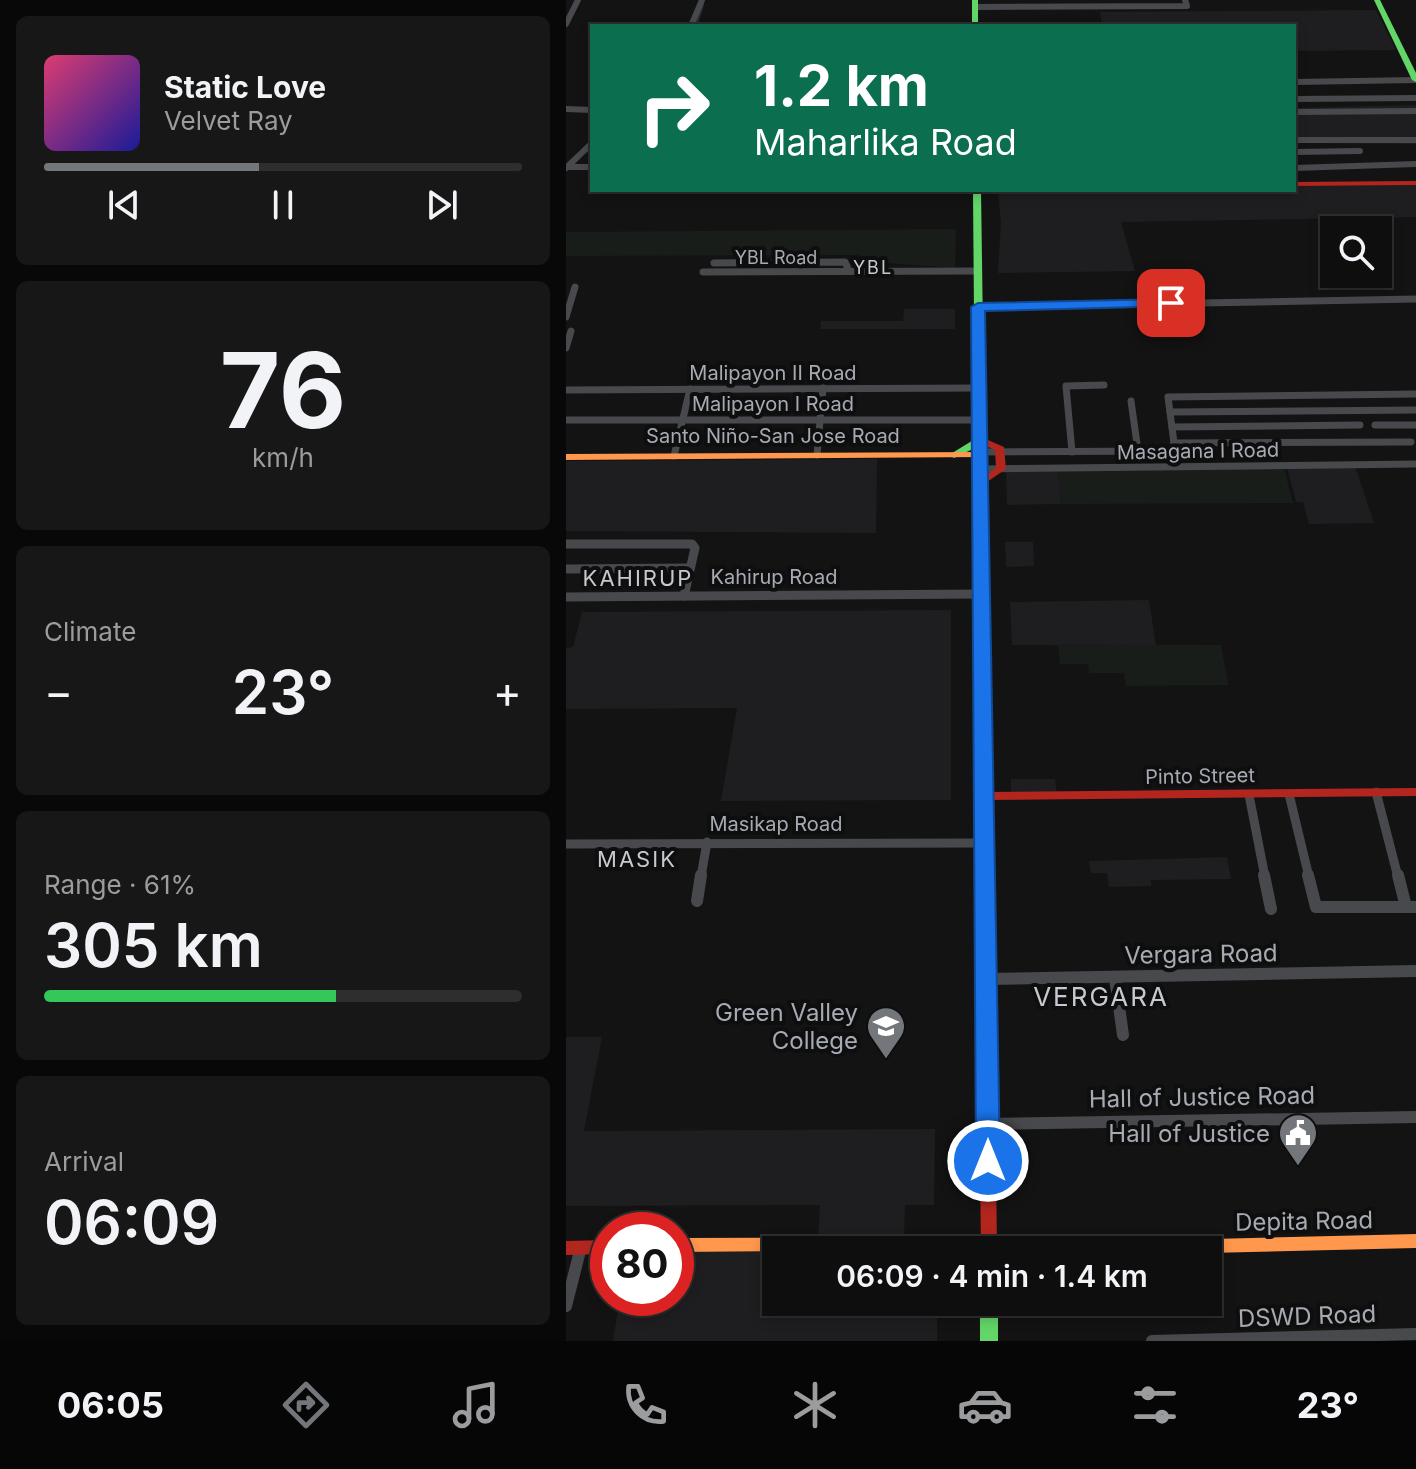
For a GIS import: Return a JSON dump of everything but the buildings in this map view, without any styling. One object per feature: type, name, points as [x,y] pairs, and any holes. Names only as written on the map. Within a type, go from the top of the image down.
[{"type":"main road","points":[[1377,0],[1413,66],[1416,80]]},
{"type":"main road","points":[[1296,184],[1416,183]]},
{"type":"main road","points":[[977,192],[989,1236]]},
{"type":"main road","points":[[954,455],[981,449],[1000,452],[1001,469],[980,476]]},
{"type":"main road","points":[[954,455],[980,476]]},
{"type":"main road","name":"Santo Niño-San Jose Road","points":[[566,457],[954,455]]},
{"type":"main road","name":"Pinto Street","points":[[985,796],[1416,792]]},
{"type":"main road","name":"Depita Road","points":[[1222,1246],[1416,1241]]},
{"type":"main road","points":[[694,1245],[762,1246]]},
{"type":"main road","points":[[566,1248],[590,1247]]},
{"type":"main road","points":[[989,1316],[989,1341]]},
{"type":"street","points":[[566,24],[578,0]]},
{"type":"street","points":[[692,24],[702,0]]},
{"type":"street","points":[[975,4],[1187,6],[1185,0]]},
{"type":"street","points":[[1296,82],[1416,80]]},
{"type":"street","points":[[1296,97],[1416,98]]},
{"type":"street","points":[[566,109],[590,110]]},
{"type":"street","points":[[1296,112],[1416,111]]},
{"type":"street","points":[[1296,140],[1416,140]]},
{"type":"street","points":[[567,168],[590,145]]},
{"type":"street","points":[[1296,152],[1360,151]]},
{"type":"street","points":[[1296,168],[1416,164]]},
{"type":"street","points":[[567,168],[590,167]]},
{"type":"street","name":"YBL Road","points":[[714,263],[845,262],[849,271]]},
{"type":"street","name":"YBL Road","points":[[703,272],[978,271]]},
{"type":"street","points":[[566,317],[575,287]]},
{"type":"street","points":[[978,307],[1416,299]]},
{"type":"street","points":[[566,348],[568,331],[582,331]]},
{"type":"street","points":[[1072,452],[1066,386],[1104,385]]},
{"type":"street","points":[[817,455],[823,388]]},
{"type":"street","name":"Malipayon II Road","points":[[566,390],[980,388]]},
{"type":"street","points":[[674,456],[690,389]]},
{"type":"street","points":[[1000,452],[1169,450],[1174,443],[1168,397],[1416,394]]},
{"type":"street","points":[[1131,401],[1138,451]]},
{"type":"street","points":[[1172,427],[1358,425],[1352,410]]},
{"type":"street","points":[[1170,412],[1416,410]]},
{"type":"street","name":"Malipayon I Road","points":[[566,420],[981,420]]},
{"type":"street","points":[[1375,425],[1416,425]]},
{"type":"street","points":[[1174,443],[1411,442]]},
{"type":"street","name":"Masagana I Road","points":[[1001,469],[1416,464]]},
{"type":"street","points":[[566,544],[690,542],[695,548],[684,596]]},
{"type":"street","points":[[566,569],[690,568]]},
{"type":"street","name":"Kahirup Road","points":[[566,597],[981,594]]},
{"type":"street","points":[[1289,794],[1316,907],[1411,907],[1376,792]]},
{"type":"street","points":[[1249,795],[1271,909]]},
{"type":"street","points":[[697,901],[707,842]]},
{"type":"street","name":"Masikap Road","points":[[566,844],[985,843]]},
{"type":"street","name":"Vergara Road","points":[[988,979],[1416,971]]},
{"type":"street","points":[[1115,978],[1123,1035]]},
{"type":"street","name":"Hall of Justice Road","points":[[988,1124],[1416,1117]]},
{"type":"street","points":[[566,1306],[581,1247]]},
{"type":"street","name":"DSWD Road","points":[[1152,1341],[1416,1334]]},
{"type":"shaded area","points":[[1376,10],[1396,50],[1296,51],[1296,24],[1102,24],[1100,12]]},
{"type":"shaded area","points":[[1416,105],[1416,144],[1296,143],[1296,108]]},
{"type":"shaded area","points":[[1416,185],[1416,217],[1320,216],[1320,219],[1121,222],[1135,271],[998,273],[1001,223],[998,192],[1296,192],[1296,186]]},
{"type":"shaded area","points":[[956,229],[955,268],[861,261],[860,255],[566,256],[566,232]]},
{"type":"shaded area","points":[[904,309],[955,309],[955,329],[820,329],[821,321],[903,321]]},
{"type":"shaded area","points":[[877,459],[876,533],[566,531],[566,461]]},
{"type":"shaded area","points":[[1355,466],[1374,523],[1309,524],[1303,502],[1296,502],[1287,467]]},
{"type":"shaded area","points":[[1284,468],[1293,503],[1061,504],[1058,470]]},
{"type":"shaded area","points":[[1006,470],[1058,470],[1061,504],[1007,505]]},
{"type":"shaded area","points":[[1005,542],[1033,542],[1034,566],[1006,567]]},
{"type":"shaded area","points":[[1149,600],[1156,646],[1012,645],[1010,602]]},
{"type":"shaded area","points":[[951,610],[951,800],[721,801],[737,708],[566,709],[566,648],[573,647],[582,612]]},
{"type":"shaded area","points":[[1058,644],[1221,645],[1229,689],[1228,685],[1126,686],[1124,673],[1089,673],[1088,664],[1060,664]]},
{"type":"shaded area","points":[[1011,779],[1055,779],[1057,795],[1011,794]]},
{"type":"shaded area","points":[[1227,857],[1231,879],[1151,880],[1151,886],[1109,887],[1107,873],[1091,873],[1089,861]]},
{"type":"shaded area","points":[[566,1037],[602,1037],[584,1131],[935,1129],[934,1205],[905,1205],[904,1236],[818,1236],[820,1205],[566,1206]]},
{"type":"shaded area","points":[[694,1248],[762,1248],[762,1316],[937,1316],[937,1341],[613,1341],[617,1316],[694,1316]]},
{"type":"waterway","points":[[697,24],[703,5]]},
{"type":"traffic: fast","points":[[975,0],[975,24]]},
{"type":"traffic: fast","points":[[1377,0],[1416,80]]},
{"type":"traffic: fast","points":[[977,192],[981,544]]},
{"type":"traffic: fast","points":[[954,455],[981,440]]},
{"type":"traffic: fast","points":[[989,1316],[989,1341]]},
{"type":"traffic: slow","points":[[566,457],[981,455]]},
{"type":"traffic: slow","points":[[981,544],[987,1087]]},
{"type":"traffic: slow","points":[[1222,1246],[1416,1241]]},
{"type":"traffic: slow","points":[[694,1245],[762,1245]]},
{"type":"traffic: jam","points":[[1296,184],[1416,183]]},
{"type":"traffic: jam","points":[[981,440],[1000,449],[1001,469],[981,483]]},
{"type":"traffic: jam","points":[[985,796],[1416,792]]},
{"type":"traffic: jam","points":[[987,1087],[989,1236]]},
{"type":"traffic: jam","points":[[566,1248],[590,1247]]},
{"type":"place","name":"Green Valley College","points":[[886,1060]]},
{"type":"place","name":"Hall of Justice","points":[[1298,1167]]},
{"type":"district","name":"YBL","points":[[873,267]]},
{"type":"district","name":"KAHIRUP","points":[[638,578]]},
{"type":"district","name":"MASIK","points":[[637,859]]},
{"type":"district","name":"VERGARA","points":[[1101,996]]},
{"type":"route","points":[[988,1161],[978,307],[1171,303]]}]
